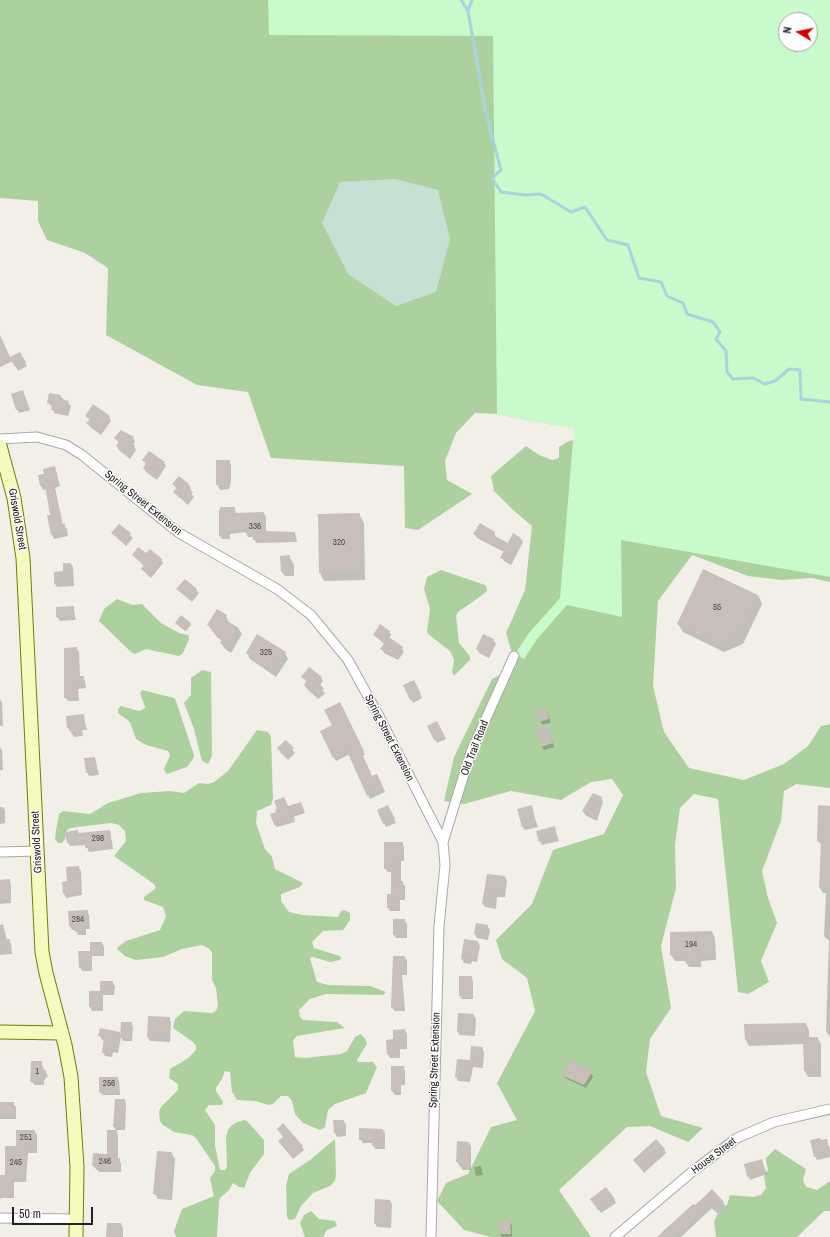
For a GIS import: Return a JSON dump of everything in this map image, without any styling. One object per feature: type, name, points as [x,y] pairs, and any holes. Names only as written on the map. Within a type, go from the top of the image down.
[{"type":"main road","name":"Griswold Street","points":[[0,446],[14,498],[23,558],[44,963],[62,1032],[68,1061],[72,1093],[77,1167],[76,1237]]},
{"type":"main road","points":[[0,1032],[62,1032]]},
{"type":"street","name":"Spring Street Extension","points":[[0,439],[37,437],[66,445],[87,458],[179,533],[277,589],[311,615],[348,660],[380,718],[443,842],[445,865],[439,926],[431,1237]]},
{"type":"street","name":"Old Trail Road","points":[[443,842],[471,752],[514,656]]},
{"type":"street","points":[[0,852],[38,851]]},
{"type":"street","name":"House Street","points":[[615,1237],[693,1170],[738,1137],[774,1122],[830,1109]]},
{"type":"street","points":[[0,1218],[76,1219]]},
{"type":"green space","points":[[0,0],[830,0],[830,582],[812,578],[782,580],[748,576],[692,555],[658,601],[653,686],[664,732],[689,768],[744,780],[784,764],[808,746],[821,726],[830,724],[830,788],[796,784],[784,791],[781,821],[762,871],[768,898],[777,923],[761,961],[769,982],[748,994],[738,992],[718,799],[694,794],[680,808],[675,844],[676,888],[661,946],[671,1008],[650,1039],[646,1072],[661,1116],[703,1128],[688,1142],[650,1126],[627,1127],[559,1190],[591,1237],[491,1237],[464,1230],[437,1201],[446,1183],[468,1174],[491,1127],[517,1120],[497,1083],[535,1011],[527,978],[502,959],[496,940],[532,904],[553,850],[604,834],[623,795],[612,779],[591,782],[561,800],[511,791],[464,804],[444,801],[454,757],[492,679],[516,667],[506,633],[525,590],[532,526],[494,491],[491,476],[526,446],[539,455],[552,460],[559,458],[559,447],[567,442],[619,425],[554,425],[497,414],[475,413],[456,433],[445,461],[447,480],[472,494],[418,530],[405,528],[404,466],[271,458],[248,392],[197,385],[106,335],[108,268],[85,253],[47,240],[38,221],[38,201],[0,198]]},
{"type":"green space","points":[[268,0],[830,0],[830,577],[621,540],[622,617],[567,605],[537,639],[524,659],[515,654],[529,633],[560,598],[574,429],[497,414],[493,36],[269,35]]},
{"type":"green space","points":[[395,179],[438,190],[450,239],[436,292],[396,306],[348,274],[322,223],[340,182]]},
{"type":"green space","points":[[441,570],[485,585],[487,588],[487,591],[458,612],[456,616],[459,643],[470,656],[470,660],[454,676],[452,672],[454,661],[450,651],[427,632],[430,609],[424,589],[427,577]]},
{"type":"green space","points":[[117,599],[132,605],[142,604],[161,623],[179,633],[188,635],[189,639],[183,653],[179,656],[146,649],[135,654],[131,652],[99,621],[104,609]]},
{"type":"green space","points":[[202,670],[211,672],[212,756],[208,764],[202,761],[194,729],[184,703],[191,695],[191,678]]},
{"type":"green space","points":[[142,690],[174,698],[176,701],[194,755],[187,767],[167,774],[164,769],[170,755],[168,751],[146,745],[136,739],[130,722],[118,713],[118,709],[121,706],[139,711],[144,709],[145,707],[140,693]]},
{"type":"green space","points":[[257,730],[268,732],[271,737],[273,799],[271,805],[257,811],[256,823],[265,849],[272,857],[275,869],[303,883],[300,887],[281,894],[281,901],[289,912],[302,915],[338,917],[341,911],[344,910],[350,913],[350,920],[343,930],[323,931],[312,942],[314,948],[340,956],[341,958],[340,960],[330,962],[313,957],[310,958],[317,982],[328,985],[370,986],[386,992],[383,995],[326,994],[310,999],[299,1010],[300,1017],[303,1020],[337,1022],[345,1028],[297,1036],[293,1041],[295,1057],[305,1058],[341,1054],[347,1051],[355,1037],[361,1034],[366,1040],[367,1044],[357,1060],[358,1062],[373,1062],[377,1067],[366,1093],[335,1104],[328,1110],[325,1127],[320,1130],[303,1123],[295,1114],[292,1101],[288,1096],[281,1096],[273,1104],[269,1105],[255,1101],[237,1100],[232,1092],[230,1072],[225,1071],[216,1088],[216,1091],[223,1102],[222,1105],[209,1105],[205,1110],[215,1125],[215,1145],[220,1170],[225,1170],[227,1167],[226,1137],[228,1130],[237,1122],[245,1120],[248,1122],[264,1140],[264,1154],[250,1173],[244,1188],[233,1183],[229,1190],[220,1198],[217,1237],[176,1237],[174,1231],[182,1209],[214,1196],[210,1178],[215,1171],[215,1166],[196,1138],[192,1135],[174,1132],[163,1125],[160,1121],[159,1112],[161,1107],[178,1090],[178,1084],[169,1078],[170,1069],[187,1059],[196,1050],[196,1046],[193,1042],[173,1028],[175,1019],[184,1011],[212,1013],[216,1011],[218,1006],[216,988],[212,980],[212,952],[202,945],[182,949],[163,957],[136,960],[125,956],[117,949],[118,947],[126,941],[160,930],[166,916],[163,907],[144,900],[144,897],[156,888],[154,884],[114,856],[126,841],[125,831],[119,825],[111,823],[70,828],[67,830],[65,839],[62,843],[58,843],[55,839],[56,830],[59,814],[63,811],[90,814],[108,803],[141,793],[170,791],[184,793],[199,783],[208,784],[214,782],[228,771]]},
{"type":"green space","points":[[335,1139],[335,1181],[330,1186],[313,1193],[301,1206],[295,1219],[289,1220],[287,1217],[286,1186],[289,1174],[310,1160]]},
{"type":"green space","points":[[775,1149],[806,1169],[803,1180],[806,1187],[817,1190],[830,1181],[830,1211],[824,1211],[797,1237],[716,1237],[714,1222],[717,1215],[727,1205],[730,1195],[753,1197],[761,1195],[766,1188],[764,1176],[768,1170],[766,1158]]},
{"type":"green space","points":[[311,1211],[319,1219],[335,1221],[337,1226],[327,1230],[323,1237],[305,1237],[300,1223],[304,1215]]},
{"type":"building","points":[[0,335],[10,357],[20,352],[26,362],[15,367],[10,358],[0,363]]},
{"type":"building","points":[[23,390],[28,406],[16,410],[11,394]]},
{"type":"building","points":[[49,393],[61,395],[60,399],[69,401],[66,413],[51,410],[52,404],[47,403]]},
{"type":"building","points":[[93,404],[110,416],[99,432],[86,423],[90,419],[85,416]]},
{"type":"building","points":[[121,430],[134,437],[130,442],[135,446],[128,455],[116,446],[119,442],[114,438]]},
{"type":"building","points":[[149,451],[165,462],[155,477],[143,468],[146,463],[142,460]]},
{"type":"building","points":[[216,460],[230,460],[230,477],[227,486],[216,485]]},
{"type":"building","points":[[55,466],[59,483],[54,484],[62,524],[65,524],[66,532],[51,535],[47,515],[50,515],[46,491],[44,486],[40,486],[38,475],[44,474],[43,469]]},
{"type":"building","points":[[179,476],[189,484],[187,487],[193,492],[185,502],[173,492],[177,487],[172,484]]},
{"type":"building","points":[[220,507],[235,507],[235,513],[264,512],[264,531],[295,532],[295,539],[253,540],[253,534],[245,533],[245,529],[228,531],[228,536],[219,536]]},
{"type":"building","points":[[360,513],[360,572],[319,573],[318,514]]},
{"type":"building","points":[[480,523],[495,532],[493,535],[508,543],[513,533],[521,538],[509,562],[500,558],[504,550],[473,534]]},
{"type":"building","points":[[119,524],[131,533],[124,543],[111,533]]},
{"type":"building","points":[[138,547],[146,553],[150,549],[162,559],[148,575],[141,569],[144,565],[132,555]]},
{"type":"building","points":[[290,555],[293,572],[281,572],[280,556]]},
{"type":"building","points":[[63,563],[71,563],[72,583],[54,584],[54,572],[63,571]]},
{"type":"building","points":[[703,569],[758,595],[739,636],[718,644],[677,624]]},
{"type":"building","points":[[185,579],[197,589],[189,599],[176,589]]},
{"type":"building","points":[[74,606],[74,616],[56,617],[56,607]]},
{"type":"building","points":[[217,609],[227,615],[224,619],[239,628],[227,647],[220,643],[223,638],[212,631],[214,629],[207,625]]},
{"type":"building","points":[[181,615],[191,623],[185,631],[175,623]]},
{"type":"building","points":[[380,624],[390,631],[383,642],[373,635]]},
{"type":"building","points":[[257,634],[286,652],[273,672],[246,653]]},
{"type":"building","points":[[483,634],[494,639],[487,655],[476,649]]},
{"type":"building","points":[[389,637],[403,647],[396,657],[380,649]]},
{"type":"building","points":[[77,647],[78,676],[84,676],[84,685],[77,685],[78,697],[64,698],[64,648]]},
{"type":"building","points":[[309,667],[322,677],[318,681],[324,689],[315,696],[304,685],[307,681],[301,677]]},
{"type":"building","points":[[414,680],[421,694],[410,700],[403,685]]},
{"type":"building","points":[[340,702],[364,751],[361,752],[372,776],[377,774],[383,788],[367,796],[347,751],[333,758],[320,731],[332,725],[324,710]]},
{"type":"building","points":[[546,708],[549,719],[539,722],[536,711]]},
{"type":"building","points":[[84,714],[85,726],[81,727],[81,732],[71,733],[71,728],[67,728],[66,716]]},
{"type":"building","points":[[437,721],[444,735],[434,740],[427,726]]},
{"type":"building","points":[[548,726],[553,743],[541,747],[536,730]]},
{"type":"building","points":[[286,740],[294,748],[285,757],[277,748]]},
{"type":"building","points":[[95,757],[97,771],[86,773],[84,758]]},
{"type":"building","points":[[593,793],[602,797],[597,808],[599,809],[595,818],[582,811]]},
{"type":"building","points":[[284,797],[288,806],[301,802],[304,810],[293,814],[295,820],[274,825],[270,814],[276,812],[275,809],[277,809],[274,801]]},
{"type":"building","points":[[388,805],[395,819],[383,824],[377,810]]},
{"type":"building","points":[[532,805],[536,823],[522,827],[517,809]]},
{"type":"building","points":[[818,805],[830,806],[830,889],[819,888],[821,841],[817,841]]},
{"type":"building","points":[[555,826],[557,837],[539,842],[536,831]]},
{"type":"building","points":[[78,830],[78,833],[110,830],[112,845],[85,848],[85,841],[67,843],[65,832]]},
{"type":"building","points":[[384,842],[403,842],[403,858],[399,858],[399,881],[403,881],[403,896],[398,896],[399,907],[387,908],[387,894],[391,894],[391,869],[384,869]]},
{"type":"building","points":[[79,866],[81,891],[63,894],[62,882],[67,881],[66,867]]},
{"type":"building","points":[[487,874],[505,876],[503,894],[495,893],[494,905],[482,904]]},
{"type":"building","points":[[10,879],[10,899],[0,900],[0,880]]},
{"type":"building","points":[[88,910],[88,926],[84,926],[85,931],[75,932],[75,926],[69,926],[68,911]]},
{"type":"building","points":[[393,919],[405,919],[405,935],[393,935]]},
{"type":"building","points":[[476,923],[488,925],[486,936],[474,934]]},
{"type":"building","points":[[712,931],[713,955],[698,955],[698,961],[685,961],[685,955],[670,955],[670,932]]},
{"type":"building","points":[[10,939],[10,951],[0,951],[0,940]]},
{"type":"building","points":[[464,939],[478,941],[476,958],[470,957],[469,960],[461,959]]},
{"type":"building","points":[[90,942],[102,942],[102,953],[90,953],[90,967],[79,968],[78,951],[90,951]]},
{"type":"building","points":[[393,956],[405,956],[405,972],[401,972],[403,1008],[391,1008]]},
{"type":"building","points":[[459,976],[472,976],[472,996],[459,996]]},
{"type":"building","points":[[100,981],[113,981],[113,991],[101,991],[101,1007],[89,1007],[89,991],[100,991]]},
{"type":"building","points":[[458,1013],[474,1014],[473,1033],[457,1032]]},
{"type":"building","points":[[148,1016],[170,1017],[169,1038],[147,1037]]},
{"type":"building","points":[[121,1022],[132,1022],[130,1038],[120,1037]]},
{"type":"building","points":[[806,1023],[806,1037],[818,1037],[818,1071],[804,1071],[803,1039],[745,1040],[744,1024]]},
{"type":"building","points":[[100,1028],[120,1032],[117,1050],[111,1049],[110,1054],[102,1053],[104,1037],[98,1036]]},
{"type":"building","points":[[405,1029],[406,1046],[398,1046],[399,1054],[387,1055],[386,1040],[393,1039],[393,1030]]},
{"type":"building","points":[[471,1046],[483,1047],[481,1064],[471,1063],[468,1078],[455,1077],[457,1059],[470,1060]]},
{"type":"building","points":[[571,1059],[592,1072],[584,1085],[561,1075]]},
{"type":"building","points":[[31,1061],[42,1061],[42,1067],[47,1072],[42,1076],[42,1082],[30,1082]]},
{"type":"building","points":[[391,1066],[404,1066],[404,1081],[400,1081],[400,1091],[391,1091]]},
{"type":"building","points":[[99,1077],[118,1077],[119,1092],[99,1092]]},
{"type":"building","points":[[115,1099],[125,1099],[123,1128],[113,1127]]},
{"type":"building","points":[[0,1102],[14,1102],[14,1115],[0,1115]]},
{"type":"building","points":[[333,1120],[344,1120],[345,1133],[334,1133]]},
{"type":"building","points":[[283,1123],[303,1146],[291,1156],[278,1141],[283,1137],[277,1129]]},
{"type":"building","points":[[359,1128],[383,1129],[384,1145],[372,1146],[371,1139],[359,1140]]},
{"type":"building","points":[[16,1130],[35,1130],[35,1149],[26,1149],[24,1178],[12,1178],[12,1195],[0,1195],[0,1175],[5,1175],[5,1146],[16,1146]]},
{"type":"building","points":[[107,1130],[117,1130],[116,1158],[120,1158],[120,1169],[96,1168],[96,1166],[92,1166],[93,1153],[107,1154]]},
{"type":"building","points":[[820,1138],[821,1140],[827,1139],[830,1153],[814,1157],[810,1140]]},
{"type":"building","points":[[656,1139],[665,1149],[642,1170],[633,1160]]},
{"type":"building","points":[[457,1141],[469,1142],[469,1167],[459,1166],[459,1162],[456,1162]]},
{"type":"building","points":[[157,1151],[172,1152],[169,1195],[153,1194]]},
{"type":"building","points":[[762,1159],[765,1170],[747,1177],[744,1164]]},
{"type":"building","points":[[606,1187],[615,1199],[598,1210],[590,1199]]},
{"type":"building","points":[[712,1189],[724,1202],[715,1211],[709,1205],[675,1237],[657,1237],[693,1204],[695,1206]]},
{"type":"building","points":[[375,1199],[390,1200],[389,1224],[374,1224]]},
{"type":"building","points":[[510,1221],[511,1234],[499,1234],[499,1222]]},
{"type":"building","points":[[107,1223],[121,1223],[121,1237],[106,1237]]},
{"type":"waterway","points":[[461,0],[468,11],[486,114],[501,170],[492,178],[501,192],[525,195],[541,194],[571,212],[585,207],[607,240],[628,245],[639,278],[661,282],[667,296],[683,303],[687,314],[713,322],[720,332],[716,339],[726,351],[727,372],[733,379],[753,378],[765,384],[775,381],[789,369],[800,370],[801,399],[830,402]]},
{"type":"waterway","points":[[468,11],[472,0]]}]
